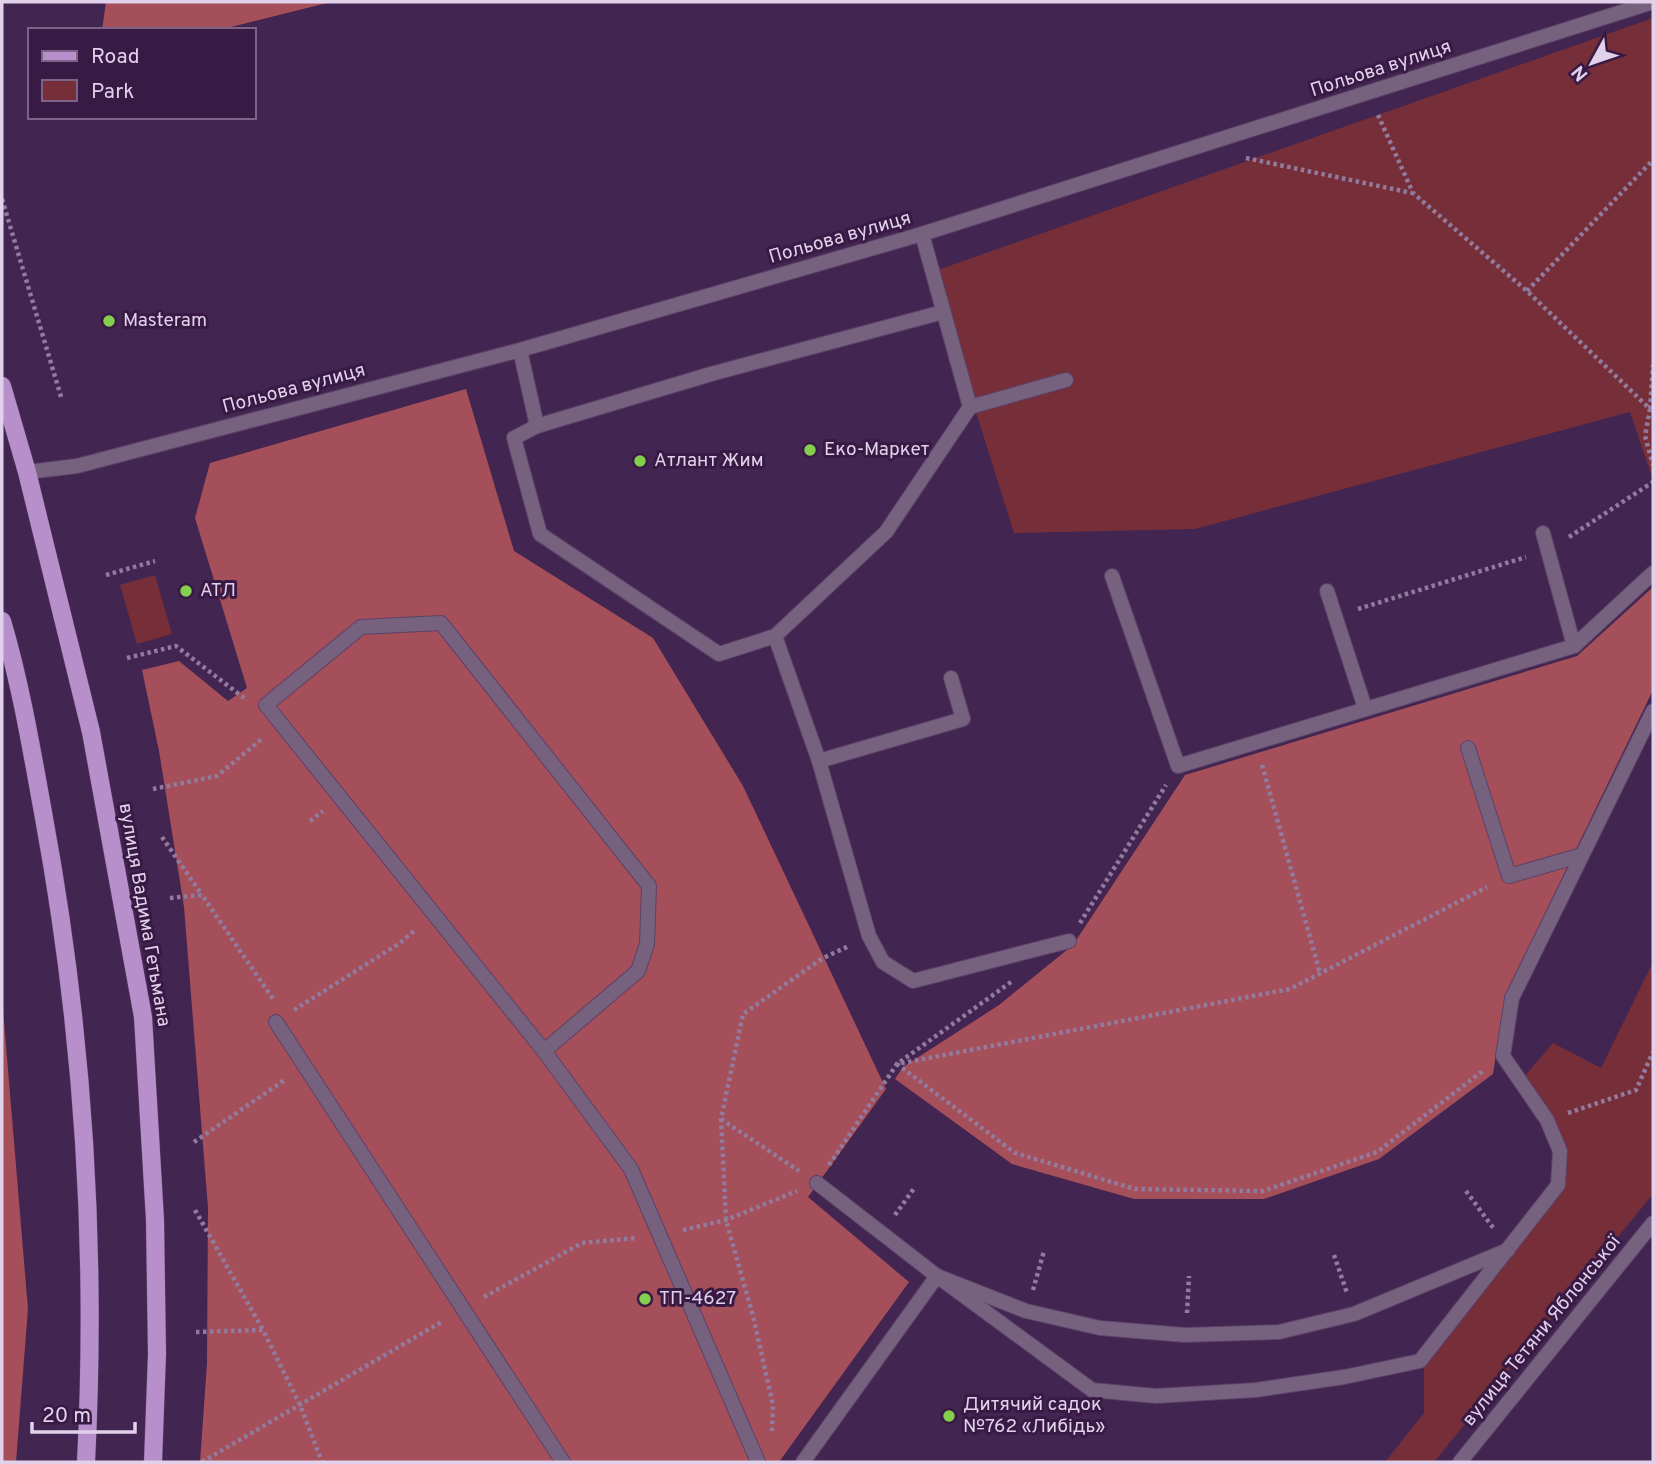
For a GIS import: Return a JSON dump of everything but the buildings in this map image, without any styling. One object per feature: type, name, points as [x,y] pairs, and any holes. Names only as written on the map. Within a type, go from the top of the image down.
[{"type":"main road","name":"вулиця Вадима Гетьмана","points":[[2,386],[27,472],[91,732],[143,1017],[155,1220],[157,1354],[153,1462]]},
{"type":"main road","points":[[2,621],[34,762],[53,869],[75,1033],[90,1238],[90,1373],[86,1462]]},
{"type":"street","name":"Польова вулиця","points":[[27,472],[77,466],[520,350],[922,234],[1653,2]]},
{"type":"street","points":[[922,234],[970,407]]},
{"type":"street","points":[[943,312],[711,374],[537,426],[514,438],[540,534],[719,654],[775,636],[886,532],[970,407],[1066,380]]},
{"type":"street","points":[[520,350],[537,426]]},
{"type":"street","points":[[1543,533],[1574,646]]},
{"type":"street","points":[[1112,576],[1178,766],[1574,646],[1653,573]]},
{"type":"street","points":[[1327,591],[1365,708]]},
{"type":"street","points":[[544,1051],[638,971],[647,944],[649,886],[441,623],[361,627],[266,705],[544,1051],[631,1168],[758,1462]]},
{"type":"street","points":[[775,636],[819,761],[869,936],[883,962],[913,981],[1069,941]]},
{"type":"street","points":[[819,761],[963,719],[951,678]]},
{"type":"street","points":[[817,1183],[937,1276],[1092,1390],[1156,1396],[1256,1390],[1344,1377],[1420,1361],[1558,1185],[1560,1151],[1547,1121],[1503,1056],[1512,998],[1653,711]]},
{"type":"street","points":[[1468,748],[1508,876],[1582,855]]},
{"type":"street","points":[[280,1019],[304,1066],[563,1462]]},
{"type":"street","name":"вулиця Тетяни Яблонської","points":[[1461,1462],[1653,1223]]},
{"type":"street","points":[[937,1276],[1026,1311],[1100,1328],[1185,1335],[1279,1332],[1354,1314],[1510,1249]]},
{"type":"street","points":[[803,1462],[937,1276]]},
{"type":"path","points":[[1377,114],[1413,193],[1527,291],[1650,409]]},
{"type":"path","points":[[1242,157],[1413,193]]},
{"type":"path","points":[[1527,291],[1653,160]]},
{"type":"path","points":[[2,199],[62,400]]},
{"type":"path","points":[[1653,365],[1645,436],[1653,465]]},
{"type":"path","points":[[1336,616],[1548,550],[1653,482]]},
{"type":"path","points":[[106,575],[155,561]]},
{"type":"path","points":[[127,658],[176,646],[243,697]]},
{"type":"path","points":[[1256,742],[1320,973]]},
{"type":"path","points":[[153,789],[217,776],[240,757]]},
{"type":"path","points":[[162,837],[280,1019],[400,943],[434,914]]},
{"type":"path","points":[[661,1235],[726,1220],[817,1183],[897,1064],[1290,989],[1508,876]]},
{"type":"path","points":[[170,898],[202,895]]},
{"type":"path","points":[[771,1439],[773,1405],[753,1315],[726,1220],[721,1119],[743,1014],[823,958],[869,936]]},
{"type":"path","points":[[1547,1121],[1636,1090],[1653,1052]]},
{"type":"path","points":[[897,1064],[1015,1153],[1135,1189],[1263,1191],[1377,1152],[1503,1056]]},
{"type":"path","points":[[194,1142],[304,1066]]},
{"type":"path","points":[[721,1119],[817,1183]]},
{"type":"path","points":[[883,1233],[915,1187]]},
{"type":"path","points":[[1466,1191],[1510,1249]]},
{"type":"path","points":[[195,1210],[263,1330],[300,1405],[322,1462]]},
{"type":"path","points":[[202,1462],[582,1243],[616,1240]]},
{"type":"path","points":[[1026,1311],[1044,1251]]},
{"type":"path","points":[[1334,1255],[1354,1314]]},
{"type":"path","points":[[1185,1335],[1189,1276]]},
{"type":"path","points":[[196,1332],[263,1330]]},
{"type":"green space","points":[[1653,18],[1653,480],[1630,412],[1195,529],[1014,533],[932,272]]},
{"type":"green space","points":[[155,575],[172,634],[137,644],[120,585]]},
{"type":"green space","points":[[1653,962],[1653,1194],[1434,1462],[1385,1462],[1424,1413],[1424,1364],[1563,1185],[1565,1149],[1523,1078],[1553,1043],[1601,1068]]},
{"type":"shaded area","points":[[106,2],[331,2],[227,28],[102,28]]},
{"type":"shaded area","points":[[466,389],[514,551],[653,638],[743,786],[886,1089],[808,1197],[909,1282],[779,1462],[200,1462],[207,1363],[208,1208],[184,907],[159,751],[142,670],[179,661],[228,701],[247,688],[195,518],[210,463]]},
{"type":"shaded area","points":[[1653,587],[1653,690],[1505,996],[1493,1074],[1379,1159],[1264,1199],[1134,1199],[1012,1164],[895,1079],[903,1067],[999,1005],[1073,945],[1185,775],[1577,656]]},
{"type":"shaded area","points":[[2,998],[28,1309],[16,1462],[2,1462]]},
{"type":"place","name":"Masteram","points":[[109,321]]},
{"type":"place","name":"Еко-Маркет","points":[[810,450]]},
{"type":"place","name":"Атлант Жим","points":[[640,461]]},
{"type":"place","name":"АТЛ","points":[[186,591]]},
{"type":"place","name":"ТП-4627","points":[[645,1299]]},
{"type":"place","name":"Дитячий садок №762 «Либідь»","points":[[949,1416]]}]
